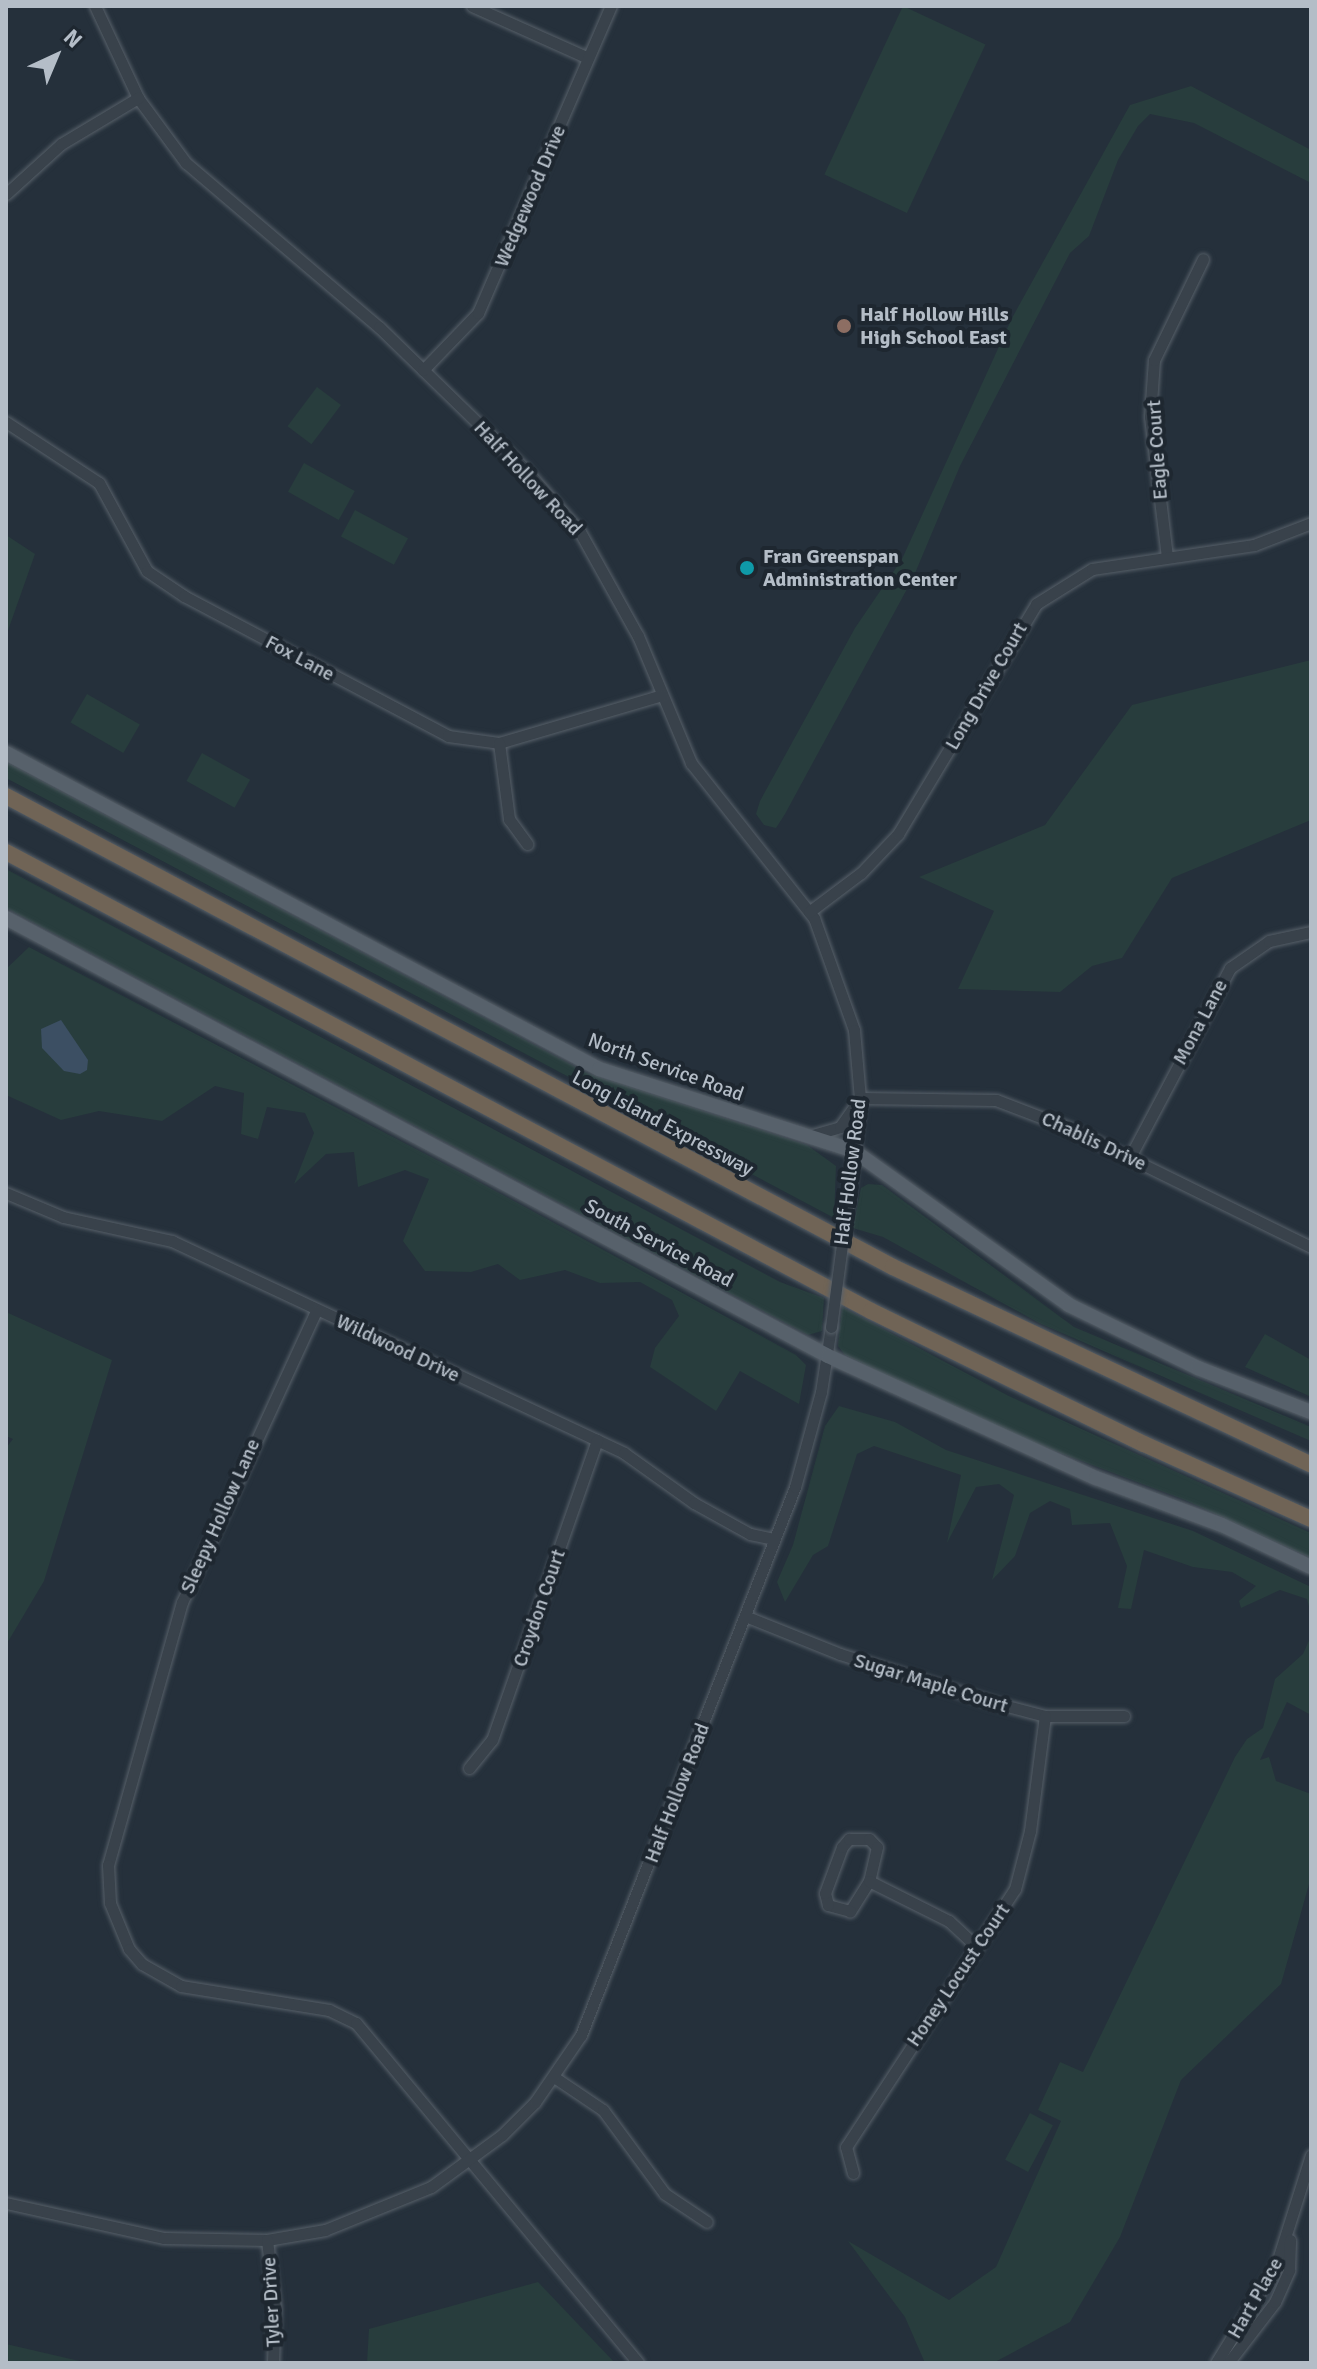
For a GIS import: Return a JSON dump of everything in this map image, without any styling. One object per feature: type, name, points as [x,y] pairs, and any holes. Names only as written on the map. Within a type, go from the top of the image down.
[{"type":"highway","name":"Long Island Expressway","points":[[6,796],[893,1267],[1311,1465]]},
{"type":"highway","points":[[6,852],[871,1311],[1129,1438],[1311,1519]]},
{"type":"main road","name":"North Service Road","points":[[6,753],[599,1069],[854,1151],[1069,1305],[1198,1368],[1311,1412]]},
{"type":"main road","name":"South Service Road","points":[[6,918],[828,1356],[1096,1478],[1222,1525],[1311,1567]]},
{"type":"street","name":"Half Hollow Road","points":[[6,2203],[164,2238],[267,2240],[325,2230],[382,2211],[467,2162],[502,2135],[554,2077],[581,2035],[795,1487],[828,1356],[860,1098],[854,1030],[809,912],[691,763],[638,636],[580,532],[423,370],[186,163],[138,98],[95,6]]},
{"type":"street","points":[[472,6],[588,58]]},
{"type":"street","name":"Wedgewood Drive","points":[[423,370],[478,313],[611,6]]},
{"type":"street","points":[[6,194],[61,144],[138,98]]},
{"type":"street","name":"Eagle Court","points":[[1167,557],[1150,417],[1154,360],[1203,259]]},
{"type":"street","name":"Fox Lane","points":[[6,422],[99,483],[147,571],[184,596],[448,736],[499,743],[662,695]]},
{"type":"street","name":"Long Drive Court","points":[[809,912],[861,873],[898,834],[1036,604],[1092,569],[1254,545],[1311,523]]},
{"type":"street","points":[[499,743],[509,819],[527,844]]},
{"type":"street","name":"Mona Lane","points":[[1130,1157],[1230,968],[1269,941],[1311,932]]},
{"type":"street","points":[[808,1136],[840,1127],[860,1098]]},
{"type":"street","name":"Chablis Drive","points":[[860,1098],[996,1100],[1130,1157],[1311,1247]]},
{"type":"street","name":"Wildwood Drive","points":[[6,1193],[63,1217],[172,1241],[624,1453],[694,1503],[750,1534],[774,1539]]},
{"type":"street","name":"Sleepy Hollow Lane","points":[[316,1311],[196,1563],[144,1729],[108,1865],[110,1903],[119,1929],[142,1964],[181,1986],[329,2010],[356,2023],[380,2046],[467,2162]]},
{"type":"street","name":"Croydon Court","points":[[469,1768],[492,1740],[597,1440]]},
{"type":"street","name":"Sugar Maple Court","points":[[745,1616],[865,1663],[1045,1716],[1124,1716]]},
{"type":"street","name":"Honey Locust Court","points":[[853,2173],[846,2147],[1015,1889],[1023,1865],[1045,1716]]},
{"type":"street","points":[[849,1839],[869,1839],[877,1847],[869,1881],[850,1911],[828,1905],[825,1893],[849,1839]]},
{"type":"street","points":[[869,1881],[949,1921],[976,1946]]},
{"type":"street","points":[[554,2077],[603,2110],[665,2194],[707,2222]]},
{"type":"street","name":"Hart Place","points":[[1216,2363],[1271,2275],[1291,2232],[1311,2155]]},
{"type":"street","points":[[467,2162],[638,2363]]},
{"type":"street","name":"Hart Place","points":[[1228,2363],[1275,2302],[1289,2270],[1291,2232]]},
{"type":"street","name":"Tyler Drive","points":[[267,2240],[275,2308],[273,2363]]},
{"type":"green space","points":[[903,6],[985,44],[907,213],[824,175]]},
{"type":"green space","points":[[1191,86],[1311,150],[1311,183],[1194,123],[1150,114],[1138,126],[1118,160],[1089,236],[1070,253],[960,466],[913,578],[785,814],[776,828],[764,825],[756,814],[760,801],[855,628],[902,559],[1012,318],[1130,105]]},
{"type":"green space","points":[[317,387],[341,405],[311,444],[288,426]]},
{"type":"green space","points":[[304,463],[355,491],[339,520],[288,492]]},
{"type":"green space","points":[[355,510],[408,538],[394,565],[341,536]]},
{"type":"green space","points":[[6,535],[35,554],[6,636]]},
{"type":"green space","points":[[1311,660],[1311,820],[1172,878],[1122,958],[1092,966],[1060,992],[958,989],[994,911],[919,877],[1045,825],[1132,705]]},
{"type":"green space","points":[[87,694],[140,724],[123,753],[70,723]]},
{"type":"green space","points":[[202,753],[250,780],[235,808],[186,781]]},
{"type":"green space","points":[[6,762],[587,1073],[807,1145],[836,1166],[834,1218],[6,778]]},
{"type":"green space","points":[[6,869],[780,1282],[824,1298],[822,1331],[808,1335],[6,908]]},
{"type":"green space","points":[[29,947],[479,1182],[796,1355],[806,1365],[799,1404],[740,1371],[716,1411],[650,1367],[655,1348],[679,1316],[672,1300],[640,1282],[600,1283],[565,1270],[520,1280],[498,1264],[471,1272],[425,1271],[403,1241],[429,1179],[405,1170],[358,1187],[354,1152],[326,1154],[294,1184],[314,1133],[305,1113],[267,1107],[258,1139],[241,1134],[244,1093],[215,1086],[162,1121],[99,1111],[61,1120],[6,1095],[6,969]]},
{"type":"green space","points":[[868,1184],[882,1185],[1074,1327],[1311,1427],[1311,1441],[1039,1323],[883,1237],[853,1228],[861,1188]]},
{"type":"green space","points":[[842,1307],[1009,1396],[1311,1533],[1311,1558],[1185,1500],[986,1425],[845,1355],[838,1346]]},
{"type":"green space","points":[[6,1312],[112,1360],[44,1581],[6,1645],[6,1448],[13,1439],[6,1436]]},
{"type":"green space","points":[[1265,1334],[1311,1360],[1311,1397],[1245,1367]]},
{"type":"green space","points":[[839,1406],[895,1422],[946,1450],[1193,1531],[1311,1587],[1311,1614],[1307,1599],[1280,1590],[1241,1608],[1239,1601],[1256,1586],[1232,1572],[1193,1567],[1144,1550],[1131,1609],[1118,1608],[1127,1566],[1110,1523],[1072,1525],[1070,1509],[1050,1501],[1030,1513],[1015,1556],[992,1580],[1014,1495],[999,1484],[976,1487],[947,1543],[961,1475],[874,1446],[857,1454],[828,1546],[813,1555],[785,1602],[777,1582],[793,1545],[825,1426]]},
{"type":"green space","points":[[1311,1636],[1311,1715],[1287,1702],[1260,1760],[1269,1757],[1276,1781],[1311,1794],[1311,1877],[1281,1984],[1181,2080],[1120,2237],[1070,2322],[993,2363],[925,2363],[905,2317],[848,2241],[949,2300],[996,2267],[1061,2121],[1038,2110],[1060,2062],[1083,2072],[1235,1757],[1247,1739],[1263,1728],[1275,1679],[1303,1654]]},
{"type":"green space","points":[[1030,2113],[1053,2125],[1028,2172],[1005,2160]]},
{"type":"green space","points":[[538,2282],[615,2363],[367,2363],[369,2329]]},
{"type":"green space","points":[[6,2344],[88,2363],[6,2363]]},
{"type":"water","points":[[61,1020],[88,1060],[87,1070],[80,1074],[64,1071],[42,1048],[41,1029]]},
{"type":"place","name":"Half Hollow Hills High School East","points":[[844,326]]},
{"type":"place","name":"Fran Greenspan Administration Center","points":[[747,568]]}]
